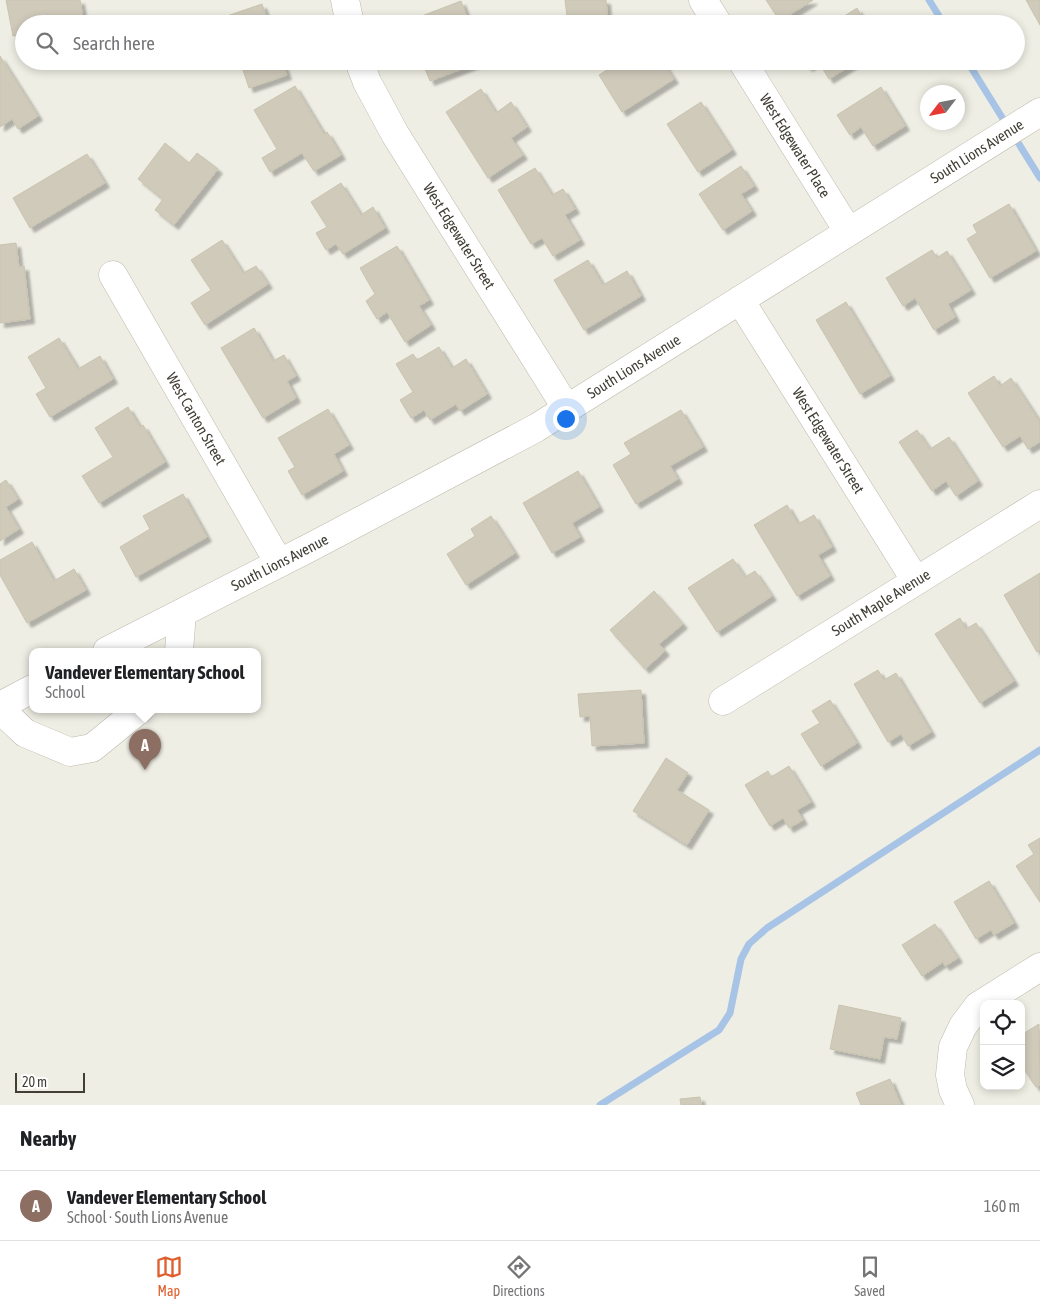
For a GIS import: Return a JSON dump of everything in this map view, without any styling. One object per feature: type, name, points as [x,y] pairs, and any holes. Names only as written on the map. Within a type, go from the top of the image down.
[{"type":"street","points":[[345,0],[348,15]]},
{"type":"street","points":[[703,0],[712,15]]},
{"type":"street","name":"West Edgewater Street","points":[[363,70],[367,82],[395,134],[567,408]]},
{"type":"street","name":"West Edgewater Place","points":[[748,70],[848,231]]},
{"type":"street","name":"South Lions Avenue","points":[[113,648],[280,563],[528,432],[1032,117]]},
{"type":"street","name":"West Canton Street","points":[[113,275],[280,563]]},
{"type":"street","name":"West Edgewater Street","points":[[740,300],[916,581]]},
{"type":"street","name":"South Maple Avenue","points":[[723,701],[1040,504]]},
{"type":"street","points":[[179,648],[182,613]]},
{"type":"street","points":[[29,691],[0,708],[25,733],[70,752],[92,748],[135,713]]},
{"type":"street","points":[[960,1105],[953,1090],[950,1075],[953,1048],[963,1026],[978,1006],[1040,967]]},
{"type":"building","points":[[6,0],[80,0],[82,15],[15,15],[15,36],[13,36]]},
{"type":"building","points":[[565,0],[606,0],[607,15],[567,15]]},
{"type":"building","points":[[766,0],[813,0],[789,15],[776,15]]},
{"type":"building","points":[[1026,0],[1040,0],[1040,25]]},
{"type":"building","points":[[461,1],[466,15],[424,15]]},
{"type":"building","points":[[262,4],[266,15],[230,15]]},
{"type":"building","points":[[857,8],[861,15],[846,15]]},
{"type":"building","points":[[0,56],[38,116],[18,129],[12,119],[0,127]]},
{"type":"building","points":[[243,70],[285,70],[287,75],[249,88]]},
{"type":"building","points":[[426,70],[459,70],[430,81]]},
{"type":"building","points":[[607,70],[668,70],[674,79],[622,112],[599,75]]},
{"type":"building","points":[[824,70],[844,70],[829,79]]},
{"type":"building","points":[[295,86],[324,134],[327,132],[341,155],[314,171],[302,153],[270,172],[262,158],[277,149],[254,110]]},
{"type":"building","points":[[881,87],[905,126],[873,146],[861,127],[850,135],[837,115]]},
{"type":"building","points":[[481,89],[496,113],[511,102],[527,127],[511,138],[523,155],[488,178],[446,112]]},
{"type":"building","points":[[701,102],[732,150],[698,172],[667,124]]},
{"type":"building","points":[[165,143],[189,163],[197,153],[218,169],[174,225],[155,210],[163,199],[138,179]]},
{"type":"building","points":[[87,154],[105,183],[30,228],[13,198]]},
{"type":"building","points":[[741,166],[754,186],[741,194],[752,211],[723,230],[699,194]]},
{"type":"building","points":[[535,168],[552,195],[563,189],[575,209],[565,215],[580,240],[553,256],[542,238],[531,244],[498,190]]},
{"type":"building","points":[[341,183],[361,215],[373,207],[385,228],[343,254],[336,244],[326,250],[316,233],[327,227],[311,202]]},
{"type":"building","points":[[1009,204],[1036,251],[990,278],[967,239],[977,233],[973,225]]},
{"type":"building","points":[[222,240],[243,273],[256,266],[268,284],[205,325],[191,303],[211,290],[191,260]]},
{"type":"building","points":[[16,243],[19,267],[24,266],[30,319],[0,323],[0,245]]},
{"type":"building","points":[[397,246],[429,300],[419,306],[431,325],[405,342],[387,312],[377,319],[366,301],[375,294],[360,268]]},
{"type":"building","points":[[932,250],[937,258],[947,251],[971,290],[948,304],[955,317],[934,330],[915,298],[903,306],[886,278]]},
{"type":"building","points":[[588,260],[603,285],[627,271],[641,296],[584,330],[554,280]]},
{"type":"building","points":[[846,302],[890,376],[860,394],[816,320]]},
{"type":"building","points":[[254,328],[273,361],[284,355],[296,376],[287,381],[296,398],[263,418],[221,348]]},
{"type":"building","points":[[59,338],[78,369],[100,356],[113,379],[50,417],[36,394],[46,388],[28,357]]},
{"type":"building","points":[[439,347],[452,368],[466,359],[487,394],[460,411],[456,404],[430,420],[424,410],[411,418],[400,400],[413,392],[396,364],[413,354],[417,360]]},
{"type":"building","points":[[994,376],[1000,386],[1011,378],[1040,422],[1040,442],[1028,449],[1020,436],[1003,447],[968,393]]},
{"type":"building","points":[[128,407],[140,427],[143,425],[165,462],[99,503],[82,476],[113,457],[95,428]]},
{"type":"building","points":[[328,409],[349,445],[334,454],[343,471],[302,495],[288,471],[295,467],[278,438]]},
{"type":"building","points":[[681,410],[703,447],[670,466],[678,479],[636,504],[613,465],[631,454],[624,443]]},
{"type":"building","points":[[917,430],[930,449],[949,437],[978,481],[956,496],[946,481],[932,491],[899,442]]},
{"type":"building","points":[[578,471],[599,507],[572,523],[580,537],[552,553],[523,503]]},
{"type":"building","points":[[6,480],[18,499],[6,507],[19,529],[0,541],[0,484]]},
{"type":"building","points":[[183,494],[207,537],[136,577],[120,547],[150,529],[143,516]]},
{"type":"building","points":[[787,505],[798,524],[814,515],[832,547],[818,555],[830,576],[797,596],[754,525]]},
{"type":"building","points":[[491,516],[515,553],[466,585],[447,554],[475,536],[471,529]]},
{"type":"building","points":[[32,542],[54,581],[74,569],[86,590],[27,623],[0,575],[0,560]]},
{"type":"building","points":[[733,559],[745,577],[755,571],[772,596],[717,632],[688,588]]},
{"type":"building","points":[[1040,573],[1040,650],[1037,652],[1004,595]]},
{"type":"building","points":[[654,591],[683,624],[659,644],[665,651],[645,669],[610,630]]},
{"type":"building","points":[[960,618],[966,629],[976,623],[1014,681],[980,703],[935,634]]},
{"type":"building","points":[[878,670],[884,680],[896,673],[931,732],[908,746],[901,734],[888,742],[854,684]]},
{"type":"building","points":[[641,690],[644,743],[592,746],[590,716],[580,717],[578,694]]},
{"type":"building","points":[[830,700],[857,743],[821,766],[801,734],[820,723],[812,711]]},
{"type":"building","points":[[666,758],[688,773],[677,790],[709,810],[687,845],[633,811]]},
{"type":"building","points":[[789,766],[811,802],[797,810],[803,820],[789,828],[783,818],[770,826],[745,785],[768,771],[771,777]]},
{"type":"building","points":[[1040,838],[1040,902],[1016,866],[1034,854],[1028,845]]},
{"type":"building","points":[[989,881],[1014,923],[994,935],[991,930],[976,939],[954,902]]},
{"type":"building","points":[[935,924],[958,958],[945,966],[943,962],[922,976],[902,945]]},
{"type":"building","points":[[839,1005],[901,1018],[897,1039],[884,1037],[880,1059],[830,1049]]},
{"type":"building","points":[[1039,1024],[1040,1085],[1036,1087],[1025,1071],[1025,1033]]},
{"type":"building","points":[[890,1079],[901,1105],[861,1105],[856,1093]]},
{"type":"building","points":[[700,1097],[701,1105],[681,1105],[680,1099]]},
{"type":"waterway","points":[[929,0],[938,15]]},
{"type":"waterway","points":[[973,70],[1008,127]]},
{"type":"waterway","points":[[1014,136],[1040,178]]},
{"type":"waterway","points":[[600,1105],[719,1030],[730,1013],[741,959],[749,944],[767,928],[1040,750]]},
{"type":"place","name":"Vandever Elementary School","points":[[145,770]]}]
